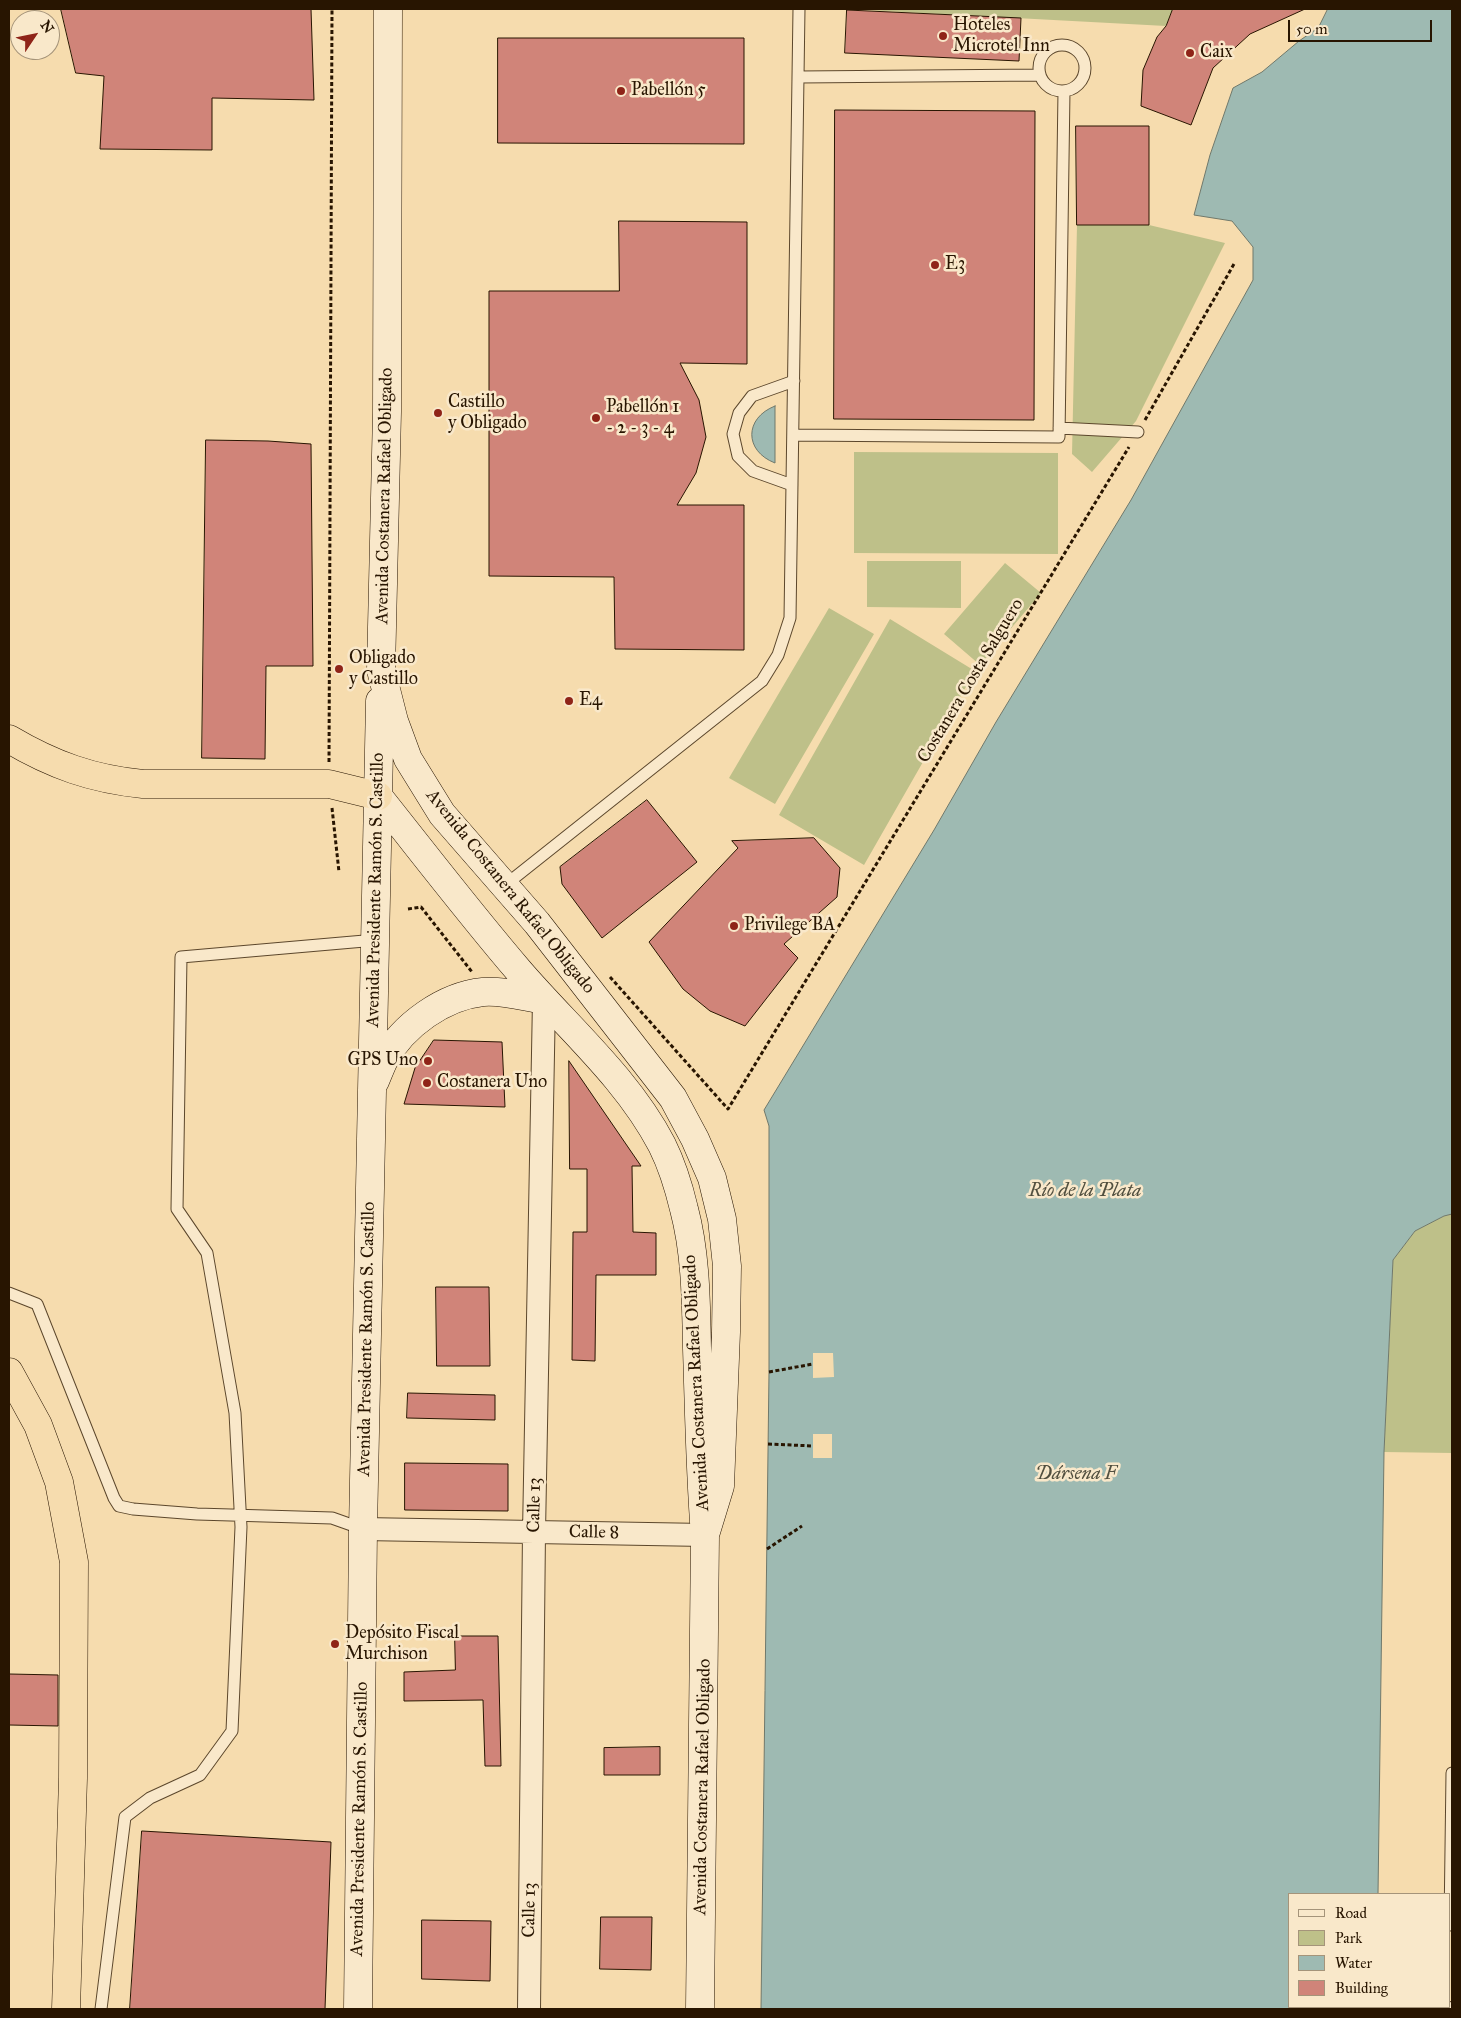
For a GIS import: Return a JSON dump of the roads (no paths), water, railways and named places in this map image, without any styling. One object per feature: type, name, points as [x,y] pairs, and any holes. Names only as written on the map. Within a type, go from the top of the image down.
[{"type":"highway","points":[[9,739],[34,753],[69,768],[90,776],[117,781],[143,784],[329,784],[378,796]]},
{"type":"highway","points":[[9,1372],[38,1425],[58,1482],[74,1562],[73,1778],[66,2009]]},
{"type":"main road","name":"Avenida Costanera Rafael Obligado","points":[[388,9],[387,412],[381,670],[394,721],[408,759],[442,814],[537,923],[673,1098],[696,1139],[712,1178],[722,1219],[727,1266],[726,1332],[720,1486],[705,1535]]},
{"type":"main road","name":"Avenida Presidente Ramón S. Castillo","points":[[358,2009],[363,1529],[381,670]]},
{"type":"main road","name":"Avenida Costanera Rafael Obligado","points":[[378,796],[502,951],[544,1000],[607,1066],[639,1108],[662,1146],[683,1203],[695,1270],[701,1482],[705,1535],[700,2009]]},
{"type":"main road","points":[[372,1087],[385,1059],[403,1034],[427,1014],[454,1000],[484,992],[544,1000]]},
{"type":"street","name":"Calle 13","points":[[529,2009],[534,1532],[544,1000]]},
{"type":"street","name":"Calle 8","points":[[363,1529],[705,1535]]},
{"type":"lane","points":[[504,886],[762,681],[778,655],[790,618],[799,9]]},
{"type":"lane","points":[[1064,44],[1077,50],[1085,64],[1082,79],[1071,89],[1064,91],[1049,87],[1040,75],[1040,60],[1049,48],[1064,44]]},
{"type":"lane","points":[[798,77],[1040,75]]},
{"type":"lane","points":[[793,435],[1059,437],[1064,91]]},
{"type":"lane","points":[[792,486],[753,472],[738,456],[732,434],[738,413],[752,396],[794,381]]},
{"type":"lane","points":[[1059,428],[1138,432]]},
{"type":"lane","points":[[101,2009],[125,1817],[150,1798],[200,1775],[232,1731],[241,1515],[235,1413],[207,1253],[176,1209],[180,957],[376,940]]},
{"type":"lane","points":[[9,1292],[37,1304],[114,1498],[119,1506],[133,1509],[198,1514],[332,1518],[363,1529]]},
{"type":"lane","points":[[1450,1893],[1452,1773]]},
{"type":"water","name":"Río de la Plata","points":[[1328,9],[1452,9],[1452,1214],[1444,1216],[1415,1231],[1393,1260],[1384,1452],[1378,1893],[1288,1893],[1288,2008],[1376,2009],[761,2009],[769,1372],[769,1126],[764,1110],[1131,500],[1253,280],[1253,247],[1232,221],[1194,215],[1210,155],[1233,88],[1262,72],[1299,41],[1318,28]]},
{"type":"water","points":[[775,406],[775,463],[765,458],[758,451],[753,443],[752,434],[753,426],[758,418],[765,411]]},
{"type":"place","name":"Hoteles Microtel Inn","points":[[943,36]]},
{"type":"place","name":"Caix","points":[[1190,53]]},
{"type":"place","name":"Pabellón 5","points":[[621,91]]},
{"type":"place","name":"E3","points":[[935,265]]},
{"type":"place","name":"Castillo y Obligado","points":[[438,413]]},
{"type":"place","name":"Pabellón 1 - 2 - 3 - 4","points":[[596,418]]},
{"type":"place","name":"Obligado y Castillo","points":[[339,669]]},
{"type":"place","name":"E4","points":[[569,701]]},
{"type":"place","name":"Privilege BA","points":[[734,926]]},
{"type":"place","name":"GPS Uno","points":[[428,1061]]},
{"type":"place","name":"Costanera Uno","points":[[427,1083]]},
{"type":"place","name":"Depósito Fiscal Murchison","points":[[335,1644]]},
{"type":"water label","name":"Dársena F","points":[[1076,1474]]}]
